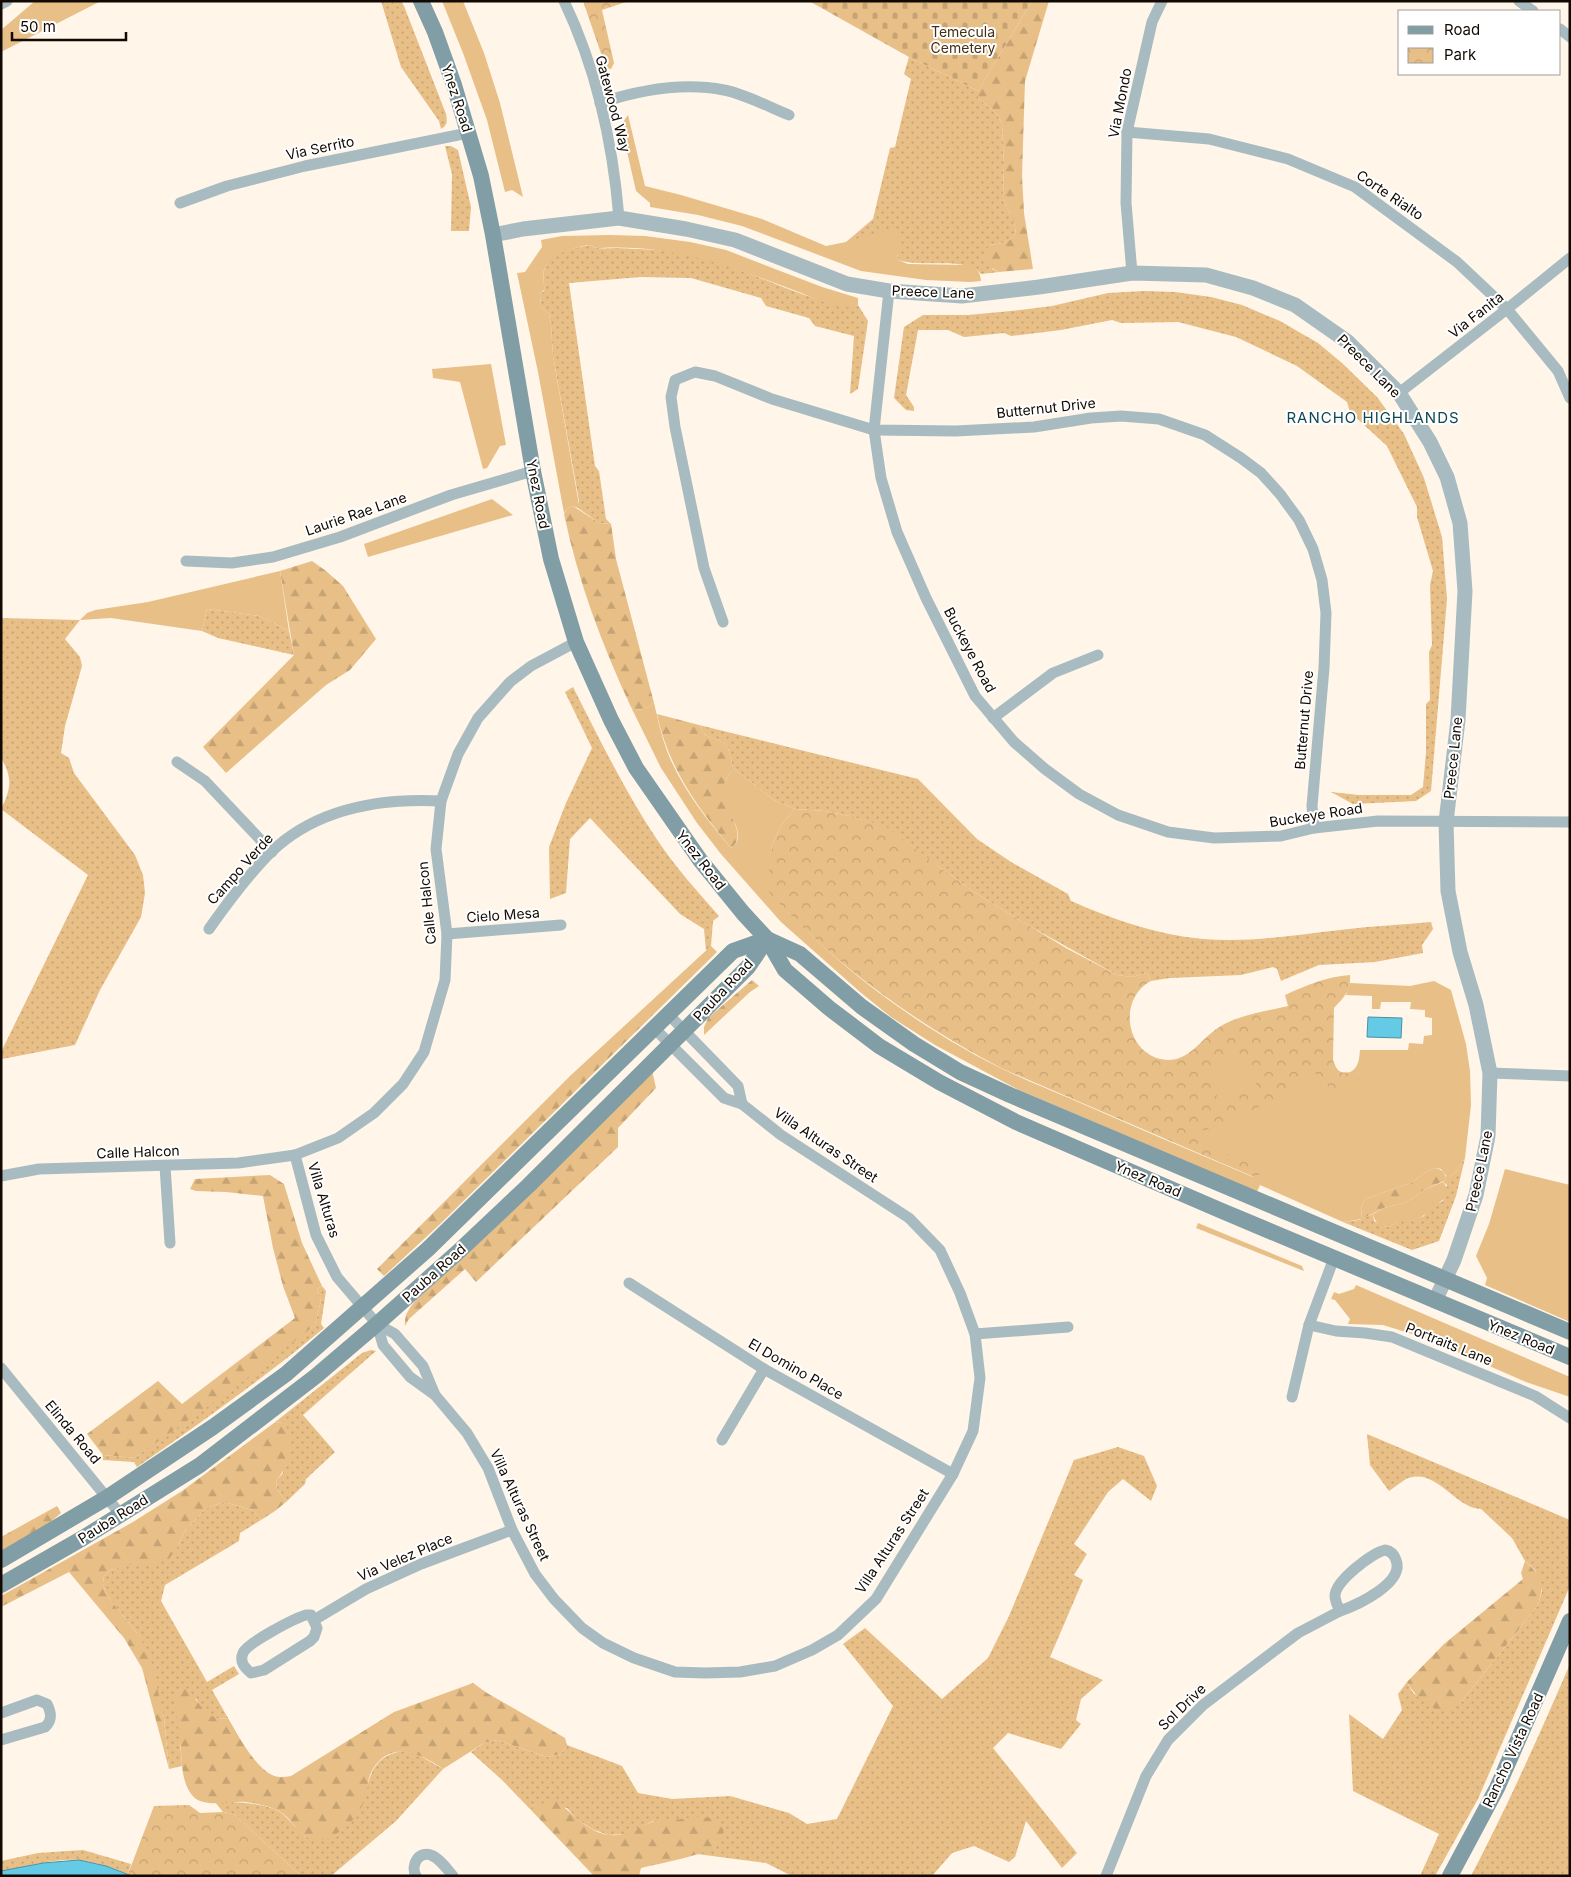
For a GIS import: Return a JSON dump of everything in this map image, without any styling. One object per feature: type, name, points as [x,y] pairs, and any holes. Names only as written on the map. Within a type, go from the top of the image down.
[{"type":"main road","name":"Ynez Road","points":[[421,1],[435,32],[454,85],[480,176],[493,235],[533,470],[551,559],[576,642],[611,720],[636,768],[700,860],[767,939],[785,970],[829,1008],[879,1046],[939,1082],[1016,1122],[1570,1357]]},
{"type":"main road","name":"Ynez Road","points":[[767,939],[800,954],[862,1007],[914,1044],[960,1072],[1019,1099],[1570,1332]]},
{"type":"main road","name":"Pauba Road","points":[[1,1560],[108,1497],[213,1427],[286,1374],[428,1249],[732,951],[767,939]]},
{"type":"main road","name":"Pauba Road","points":[[1,1585],[122,1515],[200,1465],[316,1376],[458,1252],[521,1193],[748,967],[767,939]]},
{"type":"main road","name":"Rancho Vista Road","points":[[1450,1876],[1497,1788],[1570,1621]]},
{"type":"street","points":[[1,4],[7,1]]},
{"type":"street","name":"Gatewood Way","points":[[564,1],[583,47],[600,103],[614,168],[619,218]]},
{"type":"street","name":"Via Mondo","points":[[1132,273],[1126,203],[1127,132],[1152,22],[1162,1]]},
{"type":"street","points":[[1518,1],[1532,10]]},
{"type":"street","points":[[600,103],[620,96],[656,88],[694,87],[726,90],[789,115]]},
{"type":"street","name":"Corte Rialto","points":[[1127,132],[1208,139],[1288,159],[1355,187],[1457,262],[1507,309],[1558,371],[1570,398]]},
{"type":"street","name":"Via Serrito","points":[[180,203],[227,186],[305,166],[468,133]]},
{"type":"street","name":"Preece Lane","points":[[493,235],[523,229],[619,218],[686,229],[735,240],[847,284],[889,291],[962,296],[1132,273],[1206,275],[1253,288],[1295,305],[1348,342],[1398,393],[1430,442],[1446,478],[1460,522],[1465,591],[1458,720],[1446,822],[1448,891],[1460,952],[1476,1005],[1490,1073],[1488,1136],[1476,1195],[1454,1260],[1435,1301]]},
{"type":"street","name":"Via Fanita","points":[[1398,393],[1570,258]]},
{"type":"street","name":"Buckeye Road","points":[[889,291],[874,430],[881,478],[896,532],[926,598],[975,696],[1014,742],[1045,770],[1079,794],[1118,815],[1168,832],[1214,838],[1281,836],[1314,828],[1378,821],[1570,822]]},
{"type":"street","name":"Butternut Drive","points":[[723,622],[704,568],[675,427],[671,398],[675,380],[695,372],[716,376],[772,400],[874,430],[956,431],[1034,427],[1090,418],[1120,416],[1159,419],[1205,435],[1261,473],[1280,494],[1299,520],[1313,549],[1322,580],[1326,613],[1324,668],[1312,806],[1314,828]]},
{"type":"street","name":"Laurie Rae Lane","points":[[186,562],[232,563],[274,557],[340,537],[451,496],[533,470]]},
{"type":"street","name":"Calle Halcon","points":[[1,1176],[39,1169],[238,1163],[295,1155],[338,1138],[374,1112],[403,1084],[424,1052],[445,980],[447,934],[436,849],[441,801],[458,754],[478,718],[510,682],[532,666],[576,642]]},
{"type":"street","points":[[993,718],[1053,673],[1098,655]]},
{"type":"street","points":[[177,762],[205,781],[272,852]]},
{"type":"street","name":"Campo Verde","points":[[209,929],[235,893],[272,852],[312,822],[349,809],[379,802],[441,801]]},
{"type":"street","name":"Cielo Mesa","points":[[447,934],[561,925]]},
{"type":"street","points":[[668,1014],[738,1086],[742,1104]]},
{"type":"street","name":"Villa Alturas Street","points":[[377,1324],[383,1345],[410,1377],[435,1395],[467,1433],[488,1468],[512,1530],[535,1574],[554,1599],[582,1628],[603,1643],[634,1658],[674,1672],[705,1674],[740,1672],[775,1666],[812,1650],[838,1634],[876,1599],[953,1474],[973,1431],[980,1378],[976,1334],[960,1292],[940,1250],[908,1218],[781,1135],[742,1104],[724,1098],[654,1028]]},
{"type":"street","points":[[1490,1073],[1570,1076]]},
{"type":"street","name":"Villa Alturas","points":[[295,1155],[316,1235],[336,1277],[377,1324]]},
{"type":"street","points":[[165,1166],[170,1243]]},
{"type":"street","points":[[1292,1397],[1309,1325],[1334,1258]]},
{"type":"street","name":"El Domino Place","points":[[629,1283],[764,1369],[953,1474]]},
{"type":"street","name":"Villa Alturas Street","points":[[377,1324],[395,1334],[423,1366],[435,1395]]},
{"type":"street","name":"Portraits Lane","points":[[1309,1325],[1336,1331],[1392,1337],[1535,1396],[1570,1418]]},
{"type":"street","points":[[976,1334],[1068,1327]]},
{"type":"street","name":"Elinda Road","points":[[1,1368],[122,1515]]},
{"type":"street","points":[[722,1440],[764,1369]]},
{"type":"street","name":"Via Velez Place","points":[[314,1620],[366,1589],[421,1564],[512,1530]]},
{"type":"street","name":"Sol Drive","points":[[1106,1876],[1146,1776],[1168,1740],[1210,1699],[1298,1633],[1340,1611],[1357,1605],[1391,1582],[1396,1573],[1398,1562],[1390,1551],[1376,1552],[1339,1584],[1335,1596],[1340,1611]]},
{"type":"street","points":[[311,1615],[314,1620],[317,1628],[310,1641],[264,1670],[251,1673],[245,1668],[242,1660],[243,1653],[249,1646],[297,1617],[311,1615]]},
{"type":"street","points":[[1,1713],[37,1700],[47,1704],[50,1718],[49,1723],[44,1726],[1,1740]]},
{"type":"street","points":[[416,1876],[413,1867],[416,1859],[424,1854],[432,1855],[453,1876]]},
{"type":"green space","points":[[35,1],[101,1],[1,52],[1,30]]},
{"type":"green space","points":[[381,1],[401,1],[404,6],[446,114],[447,123],[441,129],[439,121],[401,67]]},
{"type":"green space","points":[[442,1],[463,1],[484,53],[500,103],[523,197],[512,190],[505,192],[487,120]]},
{"type":"green space","points":[[583,1],[629,1],[602,10],[614,63],[611,69],[606,68]]},
{"type":"green space","name":"Temecula Cemetery","points":[[809,1],[1032,1],[978,91],[909,57]]},
{"type":"green space","points":[[1032,1],[1049,1],[1025,81],[1022,175],[1024,213],[1033,269],[999,272],[986,265],[985,257],[989,245],[1007,241],[1016,233],[1014,222],[1003,199],[1002,124],[998,115],[978,98],[978,91]]},
{"type":"green space","points":[[909,57],[978,91],[978,98],[998,115],[1002,124],[1003,199],[1014,222],[1016,233],[1007,241],[989,245],[992,269],[999,272],[981,274],[966,265],[907,262],[898,260],[897,253],[846,242],[873,219],[890,148],[895,147],[911,79],[904,74]]},
{"type":"green space","points":[[628,115],[645,186],[762,219],[826,246],[881,232],[893,231],[902,241],[897,253],[898,260],[908,264],[968,265],[978,271],[981,281],[926,280],[861,271],[742,226],[698,215],[650,207],[650,203],[636,191],[621,125]]},
{"type":"green space","points":[[445,146],[451,146],[458,150],[471,207],[469,231],[451,231],[452,174]]},
{"type":"green space","points":[[562,236],[645,236],[690,242],[726,250],[822,287],[858,298],[858,305],[851,307],[835,306],[724,265],[676,253],[626,248],[598,248],[587,245],[551,258],[544,271],[544,290],[540,294],[541,307],[549,314],[553,356],[579,505],[578,508],[573,506],[564,513],[538,372],[517,273],[525,272],[542,247],[541,240]]},
{"type":"green space","points":[[590,245],[599,248],[656,250],[692,255],[740,270],[795,292],[832,304],[858,305],[868,321],[858,389],[850,394],[854,336],[815,326],[809,318],[766,306],[761,298],[691,278],[641,277],[569,283],[595,466],[599,471],[606,519],[611,524],[599,523],[578,508],[579,501],[553,356],[551,325],[549,314],[541,307],[540,294],[544,291],[543,274],[551,257],[564,251]]},
{"type":"green space","points":[[1175,292],[1211,297],[1242,305],[1280,321],[1318,343],[1342,363],[1377,397],[1404,434],[1424,478],[1442,537],[1447,599],[1431,791],[1416,801],[1353,804],[1331,792],[1359,795],[1411,795],[1423,787],[1426,752],[1426,704],[1430,700],[1429,652],[1432,645],[1430,585],[1433,571],[1417,517],[1417,507],[1387,446],[1350,412],[1347,402],[1297,366],[1236,337],[1178,322],[1121,323],[1112,320],[1061,330],[1011,336],[1004,333],[964,337],[948,330],[918,330],[906,395],[914,407],[914,411],[906,410],[894,398],[904,327],[923,315],[968,315],[1011,311],[1052,306],[1108,293]]},
{"type":"green space","points":[[491,364],[506,445],[500,446],[487,468],[483,469],[460,382],[433,378],[432,369]]},
{"type":"green space","points":[[492,499],[513,515],[368,557],[364,544]]},
{"type":"green space","points":[[573,506],[599,523],[611,524],[616,559],[654,703],[649,707],[637,710],[631,707],[610,660],[576,564],[564,514],[567,509]]},
{"type":"green space","points":[[312,561],[343,586],[376,639],[350,670],[326,685],[226,773],[203,747],[294,655],[280,571]]},
{"type":"green space","points":[[280,571],[289,631],[259,616],[207,609],[202,631],[111,618],[80,620],[87,613],[95,610],[148,602]]},
{"type":"green space","points":[[207,609],[259,616],[289,631],[294,655],[218,638],[202,631]]},
{"type":"green space","points":[[1,618],[80,620],[65,639],[80,657],[82,666],[65,726],[61,753],[69,758],[74,773],[135,855],[143,875],[145,893],[141,917],[100,990],[75,1045],[2,1059],[2,1050],[88,875],[1,809],[9,789],[9,778],[1,758]]},
{"type":"green space","points":[[573,687],[613,766],[658,841],[687,880],[719,916],[713,921],[711,946],[706,951],[704,929],[680,914],[590,818],[570,839],[566,893],[550,899],[549,847],[566,803],[592,748],[565,692]]},
{"type":"green space","points":[[654,703],[665,745],[679,777],[703,814],[731,848],[736,843],[737,829],[723,800],[722,790],[733,768],[774,800],[795,809],[782,824],[772,845],[767,890],[788,913],[834,956],[884,996],[936,1032],[976,1055],[1029,1081],[1253,1177],[1259,1175],[1260,1165],[1254,1160],[1234,1157],[1201,1143],[1197,1137],[1199,1131],[1210,1129],[1286,1095],[1289,1085],[1314,1073],[1324,1078],[1331,1093],[1362,1077],[1358,1072],[1346,1074],[1357,1065],[1360,1050],[1408,1050],[1409,1043],[1423,1044],[1424,1036],[1432,1035],[1432,1018],[1425,1017],[1425,1010],[1410,1009],[1411,1002],[1381,1002],[1380,1009],[1372,1009],[1372,996],[1346,995],[1350,983],[1410,986],[1434,981],[1451,990],[1466,1044],[1470,1071],[1471,1105],[1465,1158],[1456,1172],[1446,1180],[1446,1175],[1441,1169],[1429,1170],[1411,1183],[1365,1199],[1361,1207],[1362,1219],[1343,1222],[1260,1185],[1257,1192],[1017,1089],[935,1045],[891,1017],[781,922],[721,854],[697,823],[661,768],[631,707],[640,710]]},
{"type":"green space","points":[[657,714],[699,725],[705,735],[725,743],[728,748],[733,768],[726,779],[724,794],[738,835],[736,842],[731,848],[685,786],[668,752]]},
{"type":"green space","points":[[699,725],[918,779],[977,839],[1011,862],[1068,894],[1071,901],[1119,920],[1152,930],[1203,939],[1237,940],[1431,922],[1433,929],[1422,945],[1423,953],[1375,962],[1319,965],[1281,981],[1277,969],[1273,967],[1241,975],[1170,978],[1151,981],[1147,973],[1132,977],[1117,975],[980,896],[885,827],[850,816],[824,811],[795,809],[774,800],[733,768],[725,743],[705,735]]},
{"type":"green space","points":[[795,809],[824,811],[885,826],[980,896],[1066,948],[1117,975],[1132,977],[1147,973],[1151,981],[1140,989],[1133,1001],[1130,1013],[1131,1026],[1135,1039],[1143,1049],[1154,1057],[1168,1060],[1182,1057],[1215,1030],[1231,1021],[1288,1006],[1285,995],[1317,982],[1350,975],[1348,990],[1334,1008],[1333,1060],[1335,1066],[1340,1071],[1346,1073],[1358,1072],[1363,1077],[1261,1180],[1003,1069],[938,1032],[877,990],[819,943],[766,890],[772,845],[782,824]]},
{"type":"green space","points":[[711,946],[717,952],[437,1227],[384,1276],[377,1269],[570,1076]]},
{"type":"green space","points":[[752,980],[759,986],[750,992],[704,1035],[704,1027],[708,1018]]},
{"type":"green space","points":[[1240,1053],[1257,1086],[1221,1104],[1205,1070]]},
{"type":"green space","points":[[652,1070],[656,1088],[618,1128],[618,1147],[476,1282],[465,1269],[409,1319],[405,1326],[406,1315],[415,1301]]},
{"type":"green space","points":[[1465,1158],[1456,1196],[1439,1241],[1412,1250],[1343,1222],[1359,1220],[1373,1214],[1374,1221],[1390,1227],[1397,1221],[1411,1221],[1424,1216],[1433,1202],[1439,1203],[1443,1201],[1447,1185],[1443,1182],[1456,1172]]},
{"type":"green space","points":[[1435,1168],[1443,1172],[1446,1180],[1424,1190],[1407,1202],[1384,1208],[1362,1219],[1361,1207],[1365,1199],[1411,1183]]},
{"type":"green space","points":[[1505,1169],[1570,1185],[1570,1322],[1485,1285],[1487,1278],[1476,1256],[1489,1224]]},
{"type":"green space","points":[[270,1175],[284,1184],[302,1243],[322,1286],[317,1289],[321,1301],[315,1325],[233,1389],[134,1458],[103,1455],[87,1434],[158,1381],[182,1404],[295,1318],[283,1286],[273,1248],[263,1196],[190,1189],[195,1179]]},
{"type":"green space","points":[[1443,1182],[1448,1189],[1445,1198],[1439,1203],[1433,1203],[1427,1213],[1418,1219],[1408,1222],[1397,1221],[1390,1227],[1381,1226],[1375,1220],[1373,1214],[1384,1208],[1407,1202],[1424,1190]]},
{"type":"green space","points":[[1198,1223],[1302,1266],[1304,1271],[1196,1228]]},
{"type":"green space","points":[[1356,1285],[1570,1377],[1570,1397],[1526,1382],[1425,1338],[1383,1325],[1348,1324],[1350,1319],[1335,1300],[1331,1299],[1334,1292],[1339,1294],[1354,1289]]},
{"type":"green space","points":[[322,1286],[326,1291],[321,1324],[324,1328],[301,1347],[232,1400],[137,1467],[134,1462],[103,1460],[101,1457],[103,1455],[134,1458],[315,1325],[321,1301],[317,1289]]},
{"type":"green space","points":[[371,1350],[376,1351],[303,1415],[335,1452],[306,1479],[305,1484],[286,1502],[277,1489],[276,1481],[283,1473],[284,1422],[274,1423],[362,1353]]},
{"type":"green space","points":[[284,1422],[288,1430],[291,1446],[285,1467],[276,1481],[277,1489],[286,1502],[261,1520],[252,1510],[224,1502],[206,1508],[184,1532],[179,1545],[169,1559],[155,1565],[126,1565],[111,1570],[104,1576],[103,1584],[106,1594],[139,1636],[150,1656],[164,1718],[169,1769],[142,1668],[124,1638],[69,1572],[1,1607],[1,1596],[133,1522],[182,1491],[274,1423]]},
{"type":"green space","points":[[1367,1434],[1570,1520],[1570,1586],[1478,1799],[1435,1876],[1420,1876],[1439,1834],[1353,1791],[1349,1714],[1383,1739],[1402,1710],[1398,1694],[1407,1682],[1413,1693],[1440,1710],[1451,1708],[1462,1701],[1538,1605],[1542,1591],[1535,1570],[1525,1561],[1512,1538],[1481,1509],[1463,1502],[1428,1478],[1418,1476],[1408,1478],[1389,1491],[1370,1465]]},
{"type":"green space","points":[[1118,1447],[1144,1456],[1157,1486],[1151,1501],[1123,1479],[1108,1492],[1074,1544],[1087,1554],[1074,1575],[1083,1580],[1050,1657],[1103,1680],[1081,1699],[1076,1720],[1081,1724],[1061,1749],[1008,1733],[993,1748],[1077,1853],[1062,1868],[1026,1821],[1015,1857],[1009,1862],[974,1846],[952,1853],[932,1876],[792,1876],[766,1863],[697,1854],[716,1846],[674,1820],[653,1821],[627,1834],[608,1835],[592,1829],[577,1819],[567,1808],[534,1805],[530,1809],[471,1752],[484,1743],[497,1740],[547,1757],[561,1754],[567,1745],[622,1766],[638,1793],[672,1799],[730,1796],[789,1813],[807,1824],[837,1819],[893,1706],[843,1644],[865,1628],[942,1699],[988,1658],[1009,1616],[1074,1460]]},
{"type":"green space","points":[[224,1502],[252,1510],[261,1520],[240,1533],[239,1541],[165,1585],[161,1601],[207,1682],[234,1666],[239,1674],[212,1690],[228,1718],[212,1717],[196,1698],[180,1742],[182,1766],[169,1769],[164,1718],[139,1636],[106,1594],[103,1584],[104,1576],[111,1570],[179,1545],[184,1532],[206,1508]]},
{"type":"green space","points":[[57,1506],[61,1513],[41,1530],[1,1554],[1,1537]]},
{"type":"green space","points":[[1525,1561],[1535,1571],[1540,1580],[1541,1591],[1538,1605],[1462,1701],[1446,1710],[1435,1709],[1425,1703],[1407,1682],[1444,1644],[1523,1579],[1521,1573]]},
{"type":"green space","points":[[1570,1664],[1570,1876],[1471,1876],[1547,1718]]},
{"type":"green space","points":[[473,1683],[565,1738],[567,1745],[561,1754],[547,1757],[497,1740],[484,1743],[443,1769],[413,1753],[403,1752],[385,1756],[370,1775],[364,1801],[353,1820],[341,1831],[321,1840],[314,1840],[303,1835],[282,1813],[269,1807],[245,1802],[211,1803],[200,1801],[191,1794],[185,1782],[175,1693],[187,1688],[209,1714],[214,1717],[228,1718],[247,1750],[265,1771],[277,1777],[282,1777],[291,1776],[394,1712]]},
{"type":"green space","points":[[404,1751],[417,1754],[443,1769],[396,1821],[331,1876],[301,1876],[234,1814],[223,1812],[215,1802],[232,1802],[270,1807],[284,1815],[306,1837],[367,1787],[372,1773],[379,1762],[389,1755]]},
{"type":"green space","points":[[556,1801],[588,1827],[610,1835],[622,1835],[658,1820],[702,1817],[721,1823],[723,1833],[717,1845],[712,1849],[693,1856],[641,1868],[639,1876],[594,1876],[530,1809],[534,1805]]},
{"type":"green space","points":[[189,1805],[200,1813],[223,1812],[234,1814],[301,1876],[132,1876],[128,1874],[154,1806]]},
{"type":"green space","points":[[83,1850],[131,1864],[128,1874],[110,1867],[79,1860],[50,1862],[1,1871],[1,1861],[38,1853]]},
{"type":"water","points":[[1368,1017],[1402,1018],[1401,1038],[1367,1037]]},
{"type":"water","points":[[79,1860],[106,1866],[132,1876],[1,1876],[1,1871],[43,1863]]},
{"type":"district","name":"RANCHO HIGHLANDS","points":[[1373,418]]}]
